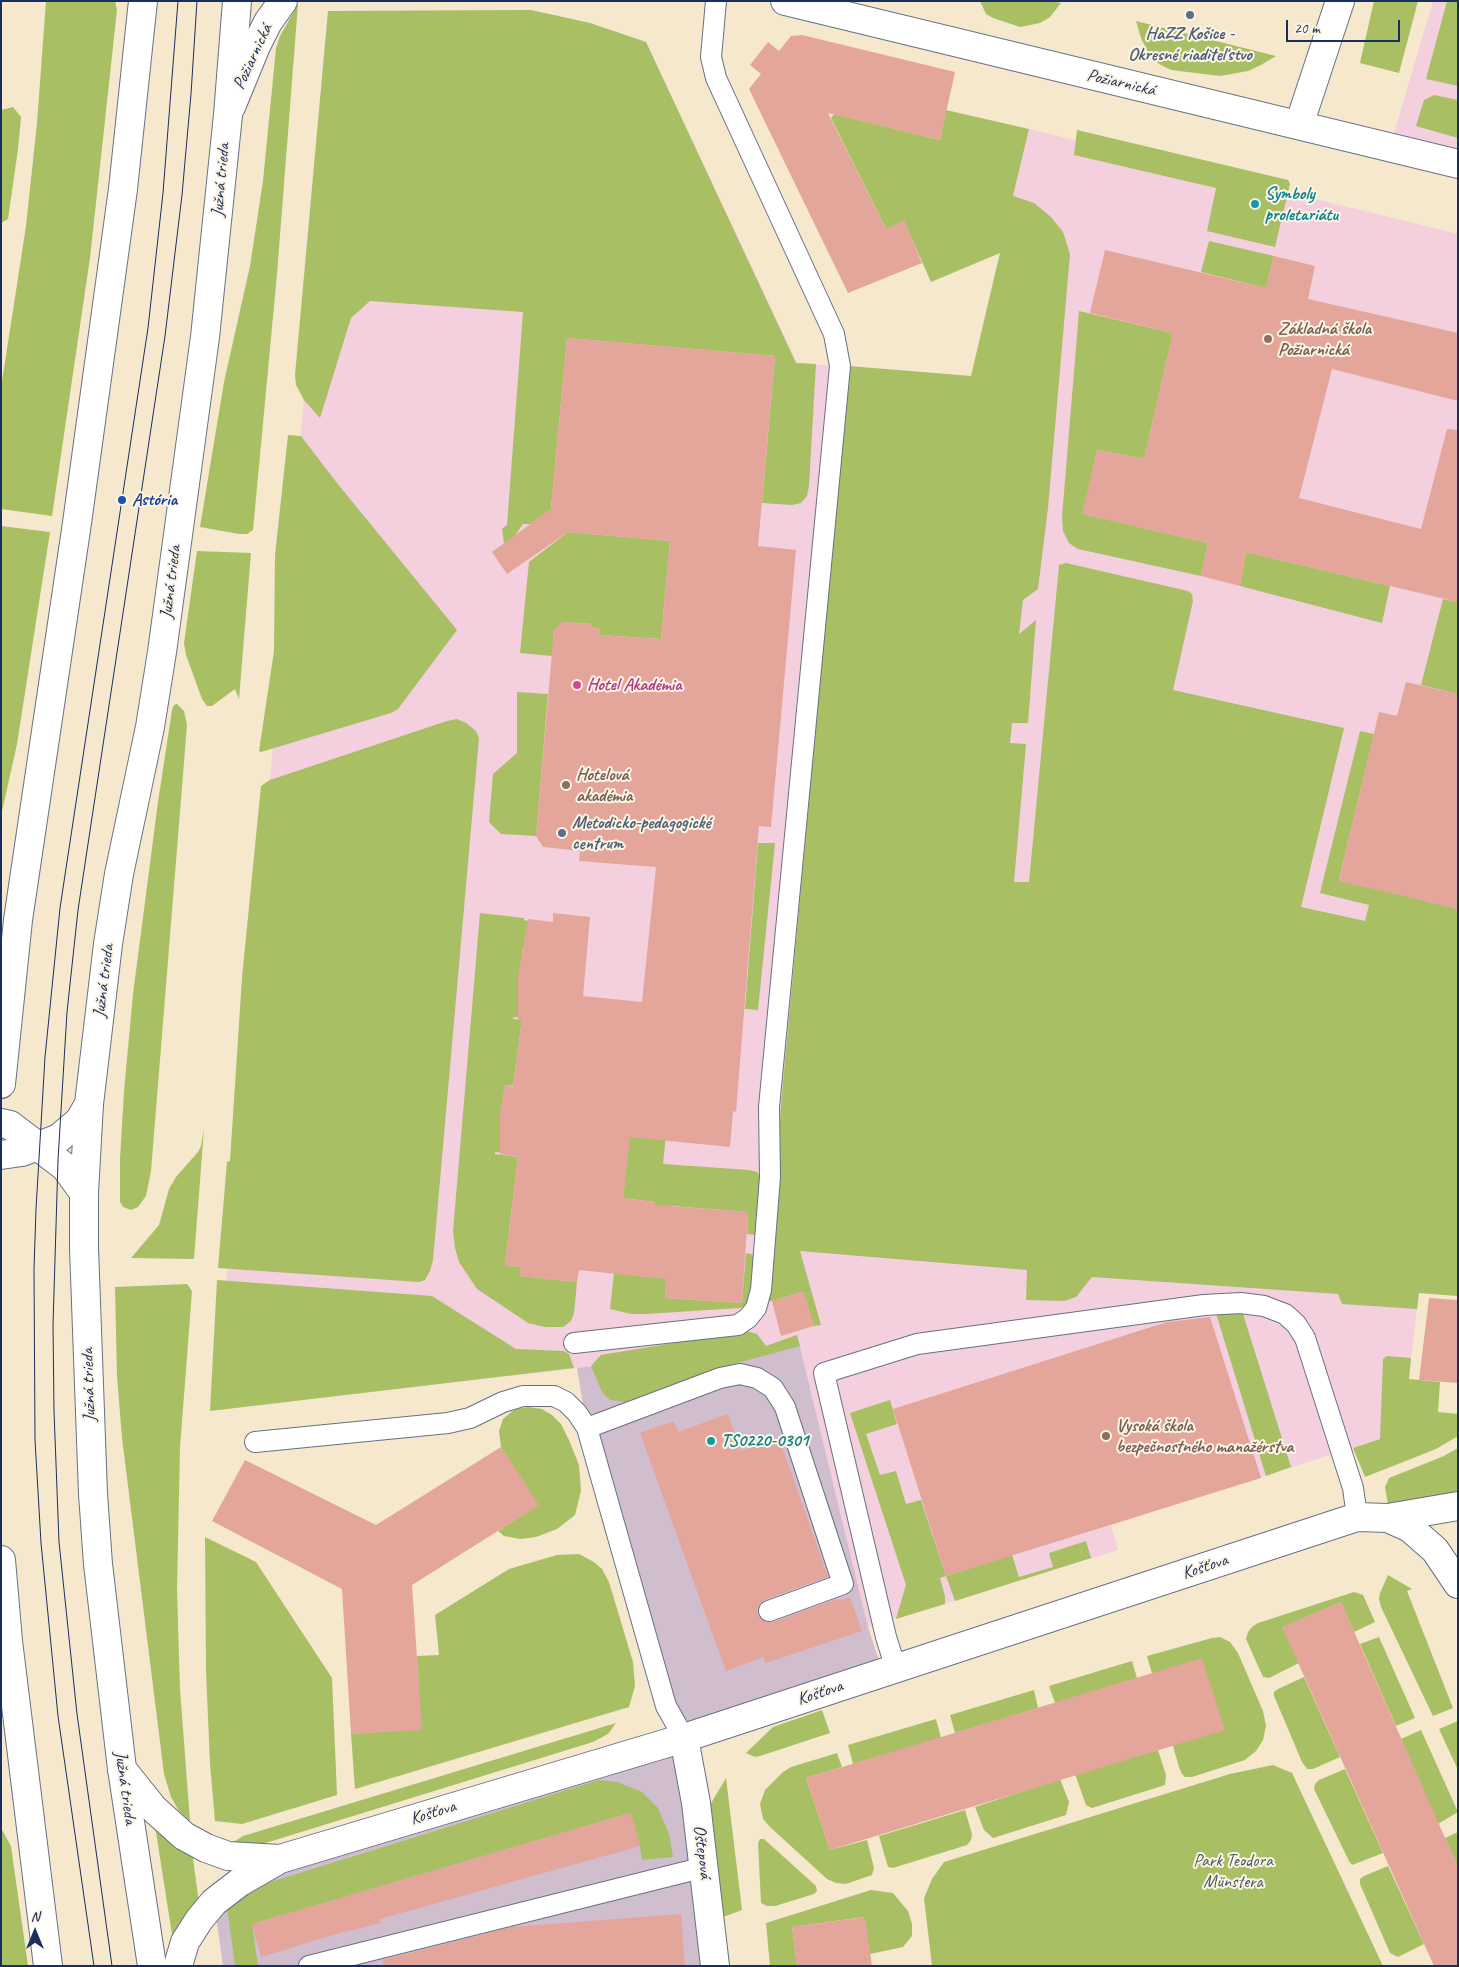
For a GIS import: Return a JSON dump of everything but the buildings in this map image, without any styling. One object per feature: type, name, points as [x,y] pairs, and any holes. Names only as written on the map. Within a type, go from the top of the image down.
[{"type":"street","name":"Južná trieda","points":[[152,1966],[122,1769],[98,1564],[93,1494],[84,1248],[84,1193],[89,1104],[108,944],[116,891],[150,727],[162,652],[204,337],[228,115],[236,1]]},
{"type":"street","name":"Požiarnická","points":[[228,115],[256,46],[268,22],[283,1]]},
{"type":"street","name":"Požiarnická","points":[[785,1],[1458,164]]},
{"type":"street","points":[[1298,125],[1340,1]]},
{"type":"street","points":[[1,1084],[18,920],[122,199],[142,2]]},
{"type":"street","points":[[1,968],[18,920]]},
{"type":"street","points":[[1,1155],[22,1152],[40,1146],[67,1133],[79,1121],[89,1104]]},
{"type":"street","points":[[1,1123],[10,1125],[40,1146],[65,1167],[84,1193]]},
{"type":"street","points":[[1357,1517],[1388,1518],[1458,1506]]},
{"type":"street","name":"Košťova","points":[[280,1859],[684,1738],[1357,1517]]},
{"type":"street","points":[[1388,1518],[1410,1528],[1435,1550],[1458,1584]]},
{"type":"street","points":[[1,1560],[8,1641],[48,1966]]},
{"type":"street","name":"Oštepová","points":[[684,1738],[696,1803],[715,1966]]},
{"type":"street","points":[[122,1769],[159,1814],[184,1836],[206,1848],[228,1856],[280,1859]]},
{"type":"street","points":[[178,1966],[185,1942],[199,1920],[214,1902],[240,1882],[280,1859]]},
{"type":"lane","points":[[574,1343],[738,1325],[748,1318],[756,1308],[761,1290],[770,1177],[769,1107],[840,366],[834,334],[716,78],[711,58],[716,1]]},
{"type":"lane","points":[[896,1669],[886,1637],[824,1373],[917,1344],[1204,1305],[1241,1303],[1264,1306],[1285,1314],[1296,1324],[1305,1338],[1353,1488],[1357,1517]]},
{"type":"lane","points":[[588,1428],[720,1378],[740,1374],[757,1378],[773,1388],[785,1407],[843,1584],[769,1611]]},
{"type":"lane","points":[[255,1442],[448,1423],[470,1418],[503,1402],[523,1396],[554,1396],[566,1402],[588,1428],[666,1706],[684,1738]]},
{"type":"lane","points":[[309,1966],[704,1867]]},
{"type":"shaded area","points":[[1433,1],[1458,1],[1458,164],[1390,147]]},
{"type":"shaded area","points":[[531,10],[590,23],[646,42],[797,363],[971,376],[1029,129],[1458,234],[1458,1296],[1419,1293],[1402,1432],[1111,1525],[1118,1550],[868,1627],[797,1336],[766,1346],[216,1410],[235,1172],[242,978],[261,786],[270,779],[313,296],[304,284],[328,11]]},
{"type":"shaded area","points":[[797,1335],[868,1627],[883,1673],[684,1738],[587,1428],[577,1368],[766,1346]]},
{"type":"shaded area","points":[[684,1738],[715,1966],[223,1966],[214,1902],[240,1882]]},
{"type":"green space","points":[[46,1],[115,1],[117,10],[90,258],[52,516],[1,509],[1,388],[26,226],[37,123]]},
{"type":"green space","points":[[980,1],[1053,1],[1061,3],[1050,17],[1040,23],[1020,27],[986,14]]},
{"type":"green space","points":[[1374,1],[1418,1],[1399,73],[1360,63]]},
{"type":"green space","points":[[1447,1],[1458,1],[1458,86],[1426,79]]},
{"type":"green space","points":[[298,4],[277,274],[253,530],[247,534],[239,534],[200,527],[224,382],[250,266],[263,181],[276,48],[280,36]]},
{"type":"green space","points":[[531,10],[590,23],[646,42],[796,363],[816,364],[809,486],[807,496],[801,503],[792,505],[762,503],[775,356],[567,338],[551,509],[531,524],[523,524],[505,550],[502,529],[507,525],[523,312],[370,301],[351,318],[320,418],[304,400],[296,385],[295,375],[328,11]]},
{"type":"green space","points":[[1136,21],[1276,56],[1248,71],[1220,76],[1171,70],[1159,64],[1148,52]]},
{"type":"green space","points":[[1434,95],[1458,100],[1458,138],[1416,126],[1424,100]]},
{"type":"green space","points":[[13,107],[21,117],[18,149],[8,219],[1,223],[1,110]]},
{"type":"green space","points":[[946,110],[1029,129],[1013,196],[1034,203],[1051,217],[1063,232],[1070,254],[1048,508],[1038,589],[1023,600],[1019,634],[1036,620],[1028,723],[1012,723],[1010,743],[1026,744],[1014,882],[1029,882],[1059,565],[1066,563],[1188,591],[1192,594],[1193,601],[1173,690],[1344,728],[1301,907],[1365,921],[1369,905],[1320,893],[1360,731],[1374,734],[1339,880],[1458,909],[1458,1296],[1419,1293],[1417,1309],[1342,1304],[1338,1294],[1092,1277],[1076,1297],[1064,1301],[1026,1300],[1027,1270],[800,1251],[821,1325],[814,1326],[803,1292],[767,1301],[773,1241],[781,1104],[849,366],[971,376],[1000,253],[931,282],[904,221],[886,229],[831,118],[834,114],[940,140]]},
{"type":"green space","points":[[1077,130],[1288,180],[1290,184],[1275,247],[1207,231],[1216,188],[1074,155]]},
{"type":"green space","points":[[1209,241],[1274,256],[1266,288],[1201,272]]},
{"type":"green space","points":[[1079,311],[1173,333],[1144,459],[1097,450],[1083,514],[1208,543],[1201,576],[1078,549],[1069,543],[1063,531],[1062,517]]},
{"type":"green space","points":[[288,435],[301,436],[457,630],[398,709],[391,713],[261,752],[259,751],[274,651],[275,555]]},
{"type":"green space","points":[[1,526],[50,532],[17,744],[1,816]]},
{"type":"green space","points":[[568,532],[670,541],[661,639],[600,635],[600,629],[592,627],[592,624],[563,622],[554,630],[552,656],[520,653],[529,562]]},
{"type":"green space","points":[[197,551],[251,553],[239,699],[235,689],[212,706],[207,706],[202,699],[186,655],[184,643]]},
{"type":"green space","points":[[1246,552],[1390,586],[1382,623],[1240,586]]},
{"type":"green space","points":[[1443,599],[1458,602],[1458,694],[1421,685]]},
{"type":"green space","points":[[517,692],[548,694],[536,836],[501,834],[489,822],[493,774],[517,753]]},
{"type":"green space","points":[[177,704],[184,711],[187,725],[151,1171],[146,1196],[138,1207],[131,1210],[123,1207],[120,1202],[120,1159],[124,1091],[133,994],[158,802],[172,710],[174,705]]},
{"type":"green space","points":[[457,719],[476,731],[479,738],[433,1260],[430,1271],[425,1280],[419,1282],[218,1268],[227,1162],[230,1161],[242,978],[261,786],[270,780]]},
{"type":"green space","points":[[758,843],[775,843],[758,1010],[745,1009]]},
{"type":"green space","points":[[480,913],[524,918],[524,920],[533,922],[522,951],[522,1018],[513,1017],[513,1019],[522,1020],[513,1086],[505,1085],[500,1120],[509,1123],[505,1153],[495,1152],[495,1154],[518,1157],[505,1265],[521,1267],[520,1276],[577,1282],[574,1313],[571,1321],[563,1327],[545,1327],[528,1323],[477,1289],[459,1262],[455,1248],[453,1231]]},
{"type":"green space","points":[[633,1101],[669,1105],[663,1164],[749,1170],[757,1172],[762,1179],[756,1235],[747,1234],[748,1212],[671,1206],[665,1298],[742,1303],[746,1253],[755,1255],[750,1299],[745,1306],[740,1308],[646,1314],[631,1314],[610,1309],[614,1273],[647,1277],[655,1202],[623,1198]]},
{"type":"green space","points":[[204,1129],[194,1259],[131,1258],[159,1225],[169,1189],[176,1177],[198,1152]]},
{"type":"green space","points":[[217,1280],[432,1296],[516,1349],[564,1351],[569,1354],[574,1368],[210,1411]]},
{"type":"green space","points":[[187,1284],[192,1291],[180,1448],[177,1590],[180,1689],[190,1821],[179,1811],[171,1797],[164,1774],[122,1438],[117,1376],[115,1287]]},
{"type":"green space","points":[[1215,1310],[1243,1314],[1291,1467],[1266,1476]]},
{"type":"green space","points":[[747,1331],[757,1334],[766,1346],[797,1335],[800,1346],[726,1366],[625,1402],[610,1400],[602,1392],[591,1366],[601,1355]]},
{"type":"green space","points":[[1387,1356],[1411,1358],[1409,1379],[1440,1382],[1438,1412],[1458,1414],[1458,1436],[1436,1449],[1365,1477],[1353,1448],[1380,1439],[1383,1359]]},
{"type":"green space","points":[[890,1400],[897,1424],[866,1434],[880,1475],[896,1471],[906,1504],[921,1500],[946,1576],[940,1578],[945,1596],[945,1604],[896,1619],[906,1585],[850,1413]]},
{"type":"green space","points":[[528,1407],[542,1409],[561,1424],[579,1465],[581,1491],[575,1515],[557,1529],[536,1537],[520,1539],[504,1536],[498,1531],[538,1505],[501,1447],[499,1431],[503,1419],[515,1409]]},
{"type":"green space","points":[[1458,1448],[1458,1493],[1388,1505],[1385,1487],[1389,1478],[1444,1456]]},
{"type":"green space","points":[[205,1537],[256,1562],[332,1678],[337,1795],[242,1824],[215,1821],[210,1764],[206,1671]]},
{"type":"green space","points":[[1086,1541],[1091,1558],[955,1601],[946,1576],[1012,1555],[1019,1577],[1053,1567],[1049,1553]]},
{"type":"green space","points":[[579,1554],[602,1569],[609,1582],[633,1662],[635,1686],[629,1707],[355,1789],[351,1734],[421,1729],[417,1656],[439,1655],[435,1615],[509,1569],[557,1555]]},
{"type":"green space","points":[[1388,1575],[1412,1589],[1407,1591],[1453,1708],[1433,1716],[1381,1607],[1380,1593]]},
{"type":"green space","points":[[1354,1592],[1363,1595],[1375,1622],[1354,1632],[1341,1602],[1283,1627],[1299,1663],[1269,1678],[1263,1677],[1246,1639],[1252,1627],[1258,1623]]},
{"type":"green space","points":[[1220,1637],[1230,1642],[1238,1653],[1263,1711],[1266,1726],[1263,1740],[1256,1751],[1245,1760],[1192,1777],[1185,1777],[1179,1767],[1147,1656]]},
{"type":"green space","points":[[1379,1637],[1415,1718],[1396,1726],[1360,1644]]},
{"type":"green space","points":[[1132,1661],[1137,1678],[1055,1703],[1049,1686]]},
{"type":"green space","points":[[1304,1677],[1340,1757],[1313,1769],[1307,1769],[1302,1762],[1274,1696],[1274,1692],[1278,1689]]},
{"type":"green space","points":[[1034,1690],[1038,1708],[955,1733],[950,1715]]},
{"type":"green space","points":[[822,1710],[830,1733],[760,1756],[755,1757],[746,1753],[773,1727]]},
{"type":"green space","points":[[936,1719],[941,1738],[853,1764],[848,1745]]},
{"type":"green space","points":[[1458,1721],[1458,1770],[1439,1729]]},
{"type":"green space","points":[[616,1723],[608,1734],[593,1742],[272,1841],[257,1845],[232,1843],[243,1836]]},
{"type":"green space","points":[[1421,1730],[1458,1812],[1438,1824],[1401,1739]]},
{"type":"green space","points":[[1158,1750],[1166,1775],[1165,1785],[1092,1808],[1086,1805],[1075,1774]]},
{"type":"green space","points":[[837,1753],[842,1767],[806,1778],[830,1850],[867,1840],[874,1868],[872,1875],[846,1884],[836,1883],[827,1879],[770,1827],[763,1819],[760,1804],[765,1790],[783,1772],[791,1767]]},
{"type":"green space","name":"Park Teodora Münstera","points":[[1273,1765],[1292,1773],[1383,1966],[932,1966],[924,1898],[932,1879],[944,1862],[1230,1774]]},
{"type":"green space","points":[[1345,1769],[1383,1853],[1352,1865],[1314,1789],[1315,1784],[1319,1780]]},
{"type":"green space","points":[[726,1778],[742,1910],[715,1920],[706,1819],[710,1805]]},
{"type":"green space","points":[[1060,1779],[1069,1802],[1066,1815],[993,1838],[984,1830],[975,1807]]},
{"type":"green space","points":[[599,1780],[617,1782],[642,1792],[658,1808],[669,1834],[673,1857],[642,1860],[640,1846],[630,1813],[252,1924],[258,1966],[235,1966],[227,1906],[248,1889]]},
{"type":"green space","points":[[965,1810],[972,1834],[971,1840],[967,1845],[893,1868],[888,1867],[879,1836]]},
{"type":"green space","points":[[155,1826],[192,1851],[199,1903],[173,1941]]},
{"type":"green space","points":[[1,1828],[11,1846],[28,1966],[1,1966]]},
{"type":"green space","points":[[1458,1832],[1458,1867],[1445,1838]]},
{"type":"green space","points":[[760,1839],[764,1839],[816,1886],[817,1891],[814,1894],[775,1906],[767,1906],[761,1903],[758,1843]]},
{"type":"green space","points":[[1388,1866],[1424,1944],[1398,1957],[1390,1953],[1360,1884],[1360,1879],[1364,1876]]},
{"type":"green space","points":[[871,1890],[893,1893],[908,1911],[912,1924],[912,1936],[903,1947],[870,1954],[864,1917],[792,1927],[797,1965],[770,1966],[766,1923]]},
{"type":"tram line","points":[[94,1966],[58,1716],[41,1543],[35,1440],[34,1269],[36,1209],[45,1057],[60,908],[148,328],[163,193],[178,1]]},
{"type":"tram line","points":[[112,1966],[77,1714],[59,1542],[53,1325],[58,1160],[67,1012],[78,910],[165,336],[182,195],[197,1]]},
{"type":"place","name":"HaZZ Košice - Okresné riaditeľstvo","points":[[1190,15]]},
{"type":"place","name":"Symboly proletariátu","points":[[1255,204]]},
{"type":"place","name":"Základná škola Požiarnická","points":[[1268,339]]},
{"type":"place","name":"Astória","points":[[122,500]]},
{"type":"place","name":"Hotel Akadémia","points":[[577,685]]},
{"type":"place","name":"Hotelová akadémia","points":[[566,785]]},
{"type":"place","name":"Metodicko-pedagogické centrum","points":[[562,833]]},
{"type":"place","name":"Vysoká škola bezpečnostného manažérstva","points":[[1106,1436]]},
{"type":"place","name":"TS0220-0301","points":[[711,1441]]}]
